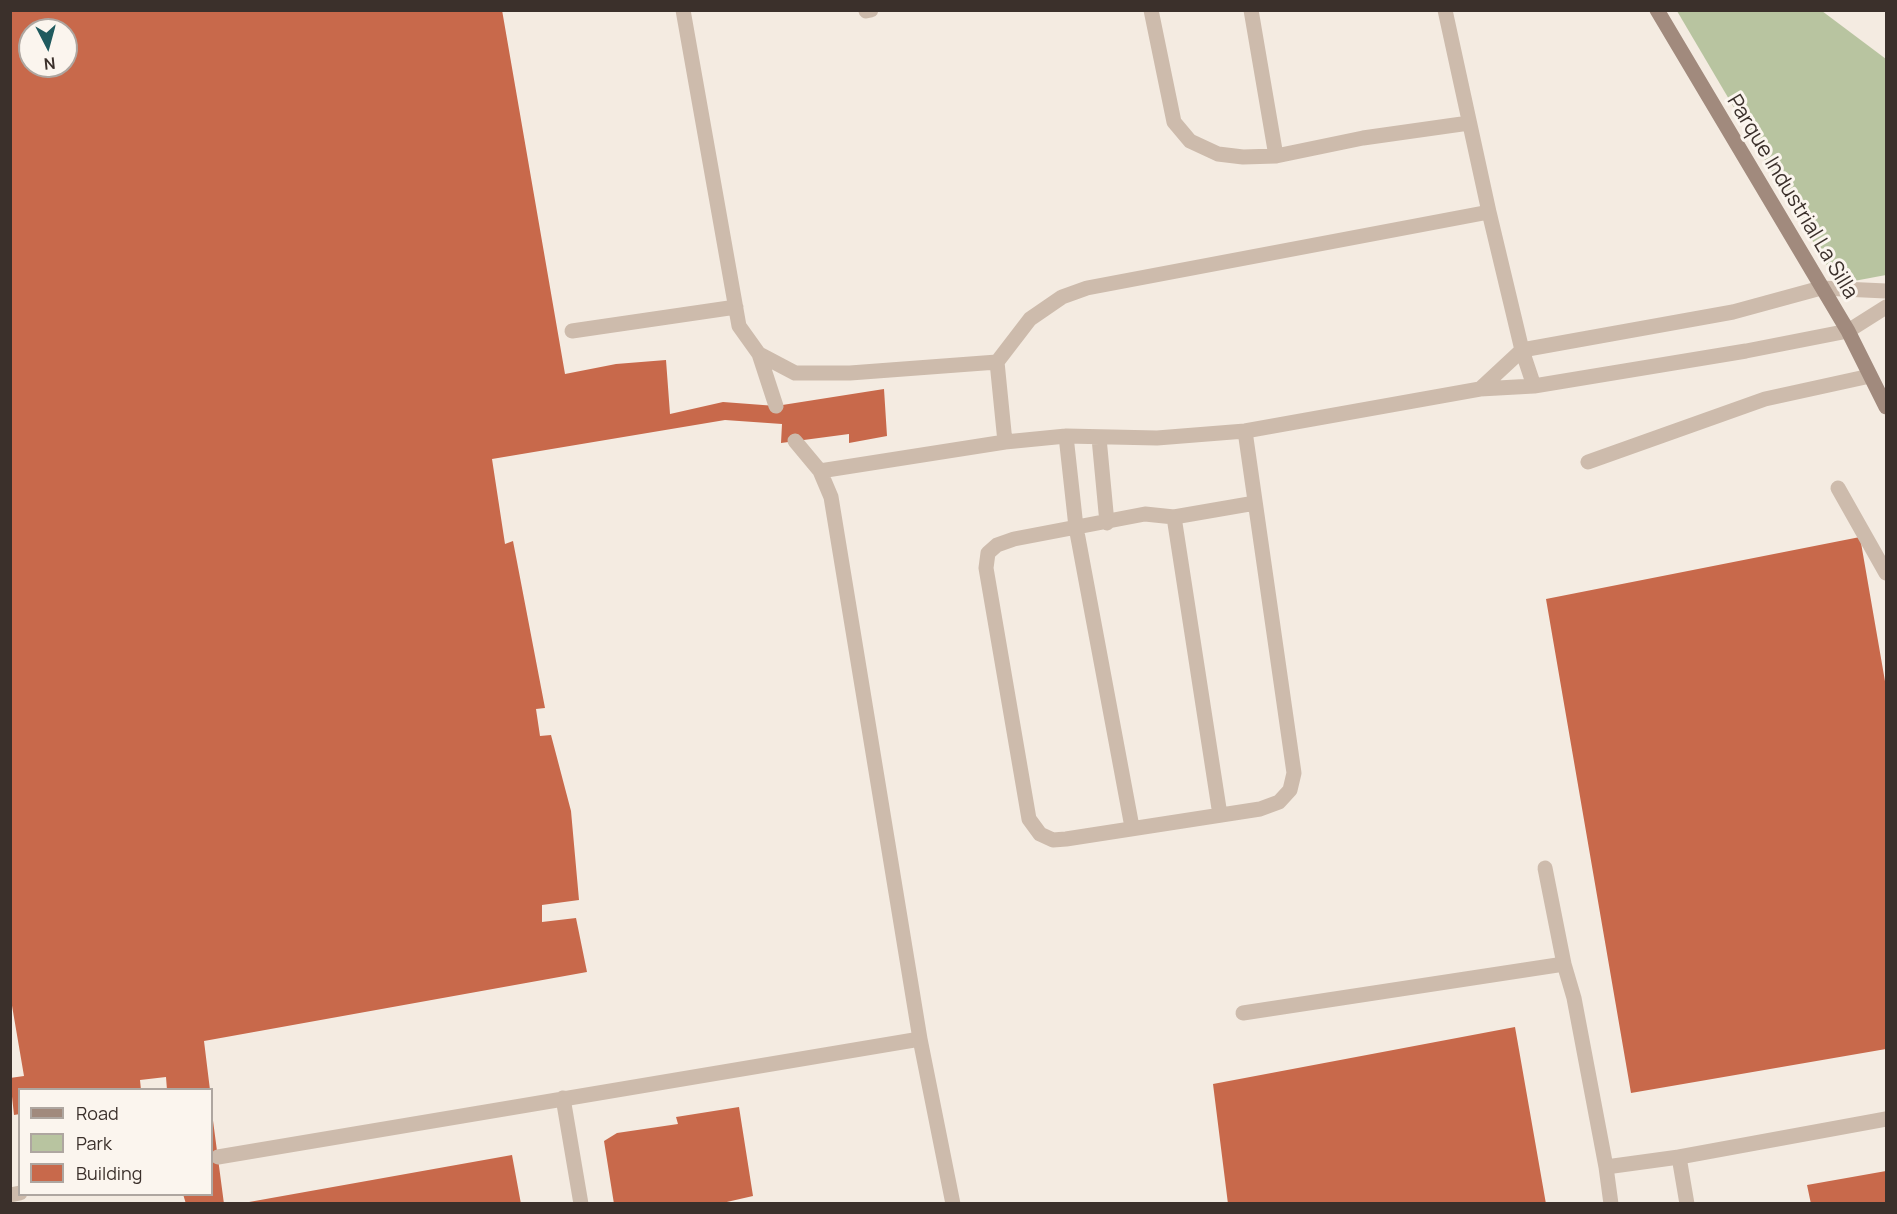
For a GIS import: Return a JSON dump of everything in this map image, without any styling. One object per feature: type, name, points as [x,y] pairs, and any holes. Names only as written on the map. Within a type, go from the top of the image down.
[{"type":"street","name":"Parque Industrial La Silla","points":[[1657,10],[1848,331],[1887,407]]},
{"type":"lane","points":[[684,10],[739,326],[759,354],[776,406]]},
{"type":"lane","points":[[1151,10],[1174,122],[1190,141],[1218,154],[1243,157],[1276,156],[1363,138],[1469,123]]},
{"type":"lane","points":[[1251,10],[1276,156]]},
{"type":"lane","points":[[1445,10],[1489,212],[1522,350],[1534,386]]},
{"type":"lane","points":[[1005,442],[997,362],[1030,319],[1062,297],[1087,288],[1489,212]]},
{"type":"lane","points":[[1480,389],[1522,350],[1733,312],[1821,288],[1887,291]]},
{"type":"lane","points":[[572,331],[736,307]]},
{"type":"lane","points":[[820,471],[1005,442],[1066,436],[1157,438],[1245,431],[1480,389],[1534,386],[1746,351],[1848,331],[1887,307]]},
{"type":"lane","points":[[759,354],[795,373],[850,374],[997,362]]},
{"type":"lane","points":[[1588,462],[1765,399],[1870,376]]},
{"type":"lane","points":[[1245,431],[1256,503],[1294,773],[1290,790],[1279,801],[1260,809],[1053,840],[1040,834],[1029,819],[986,568],[988,553],[996,545],[1014,539],[1145,514],[1174,517],[1256,503]]},
{"type":"lane","points":[[1066,436],[1076,527],[1132,827]]},
{"type":"lane","points":[[1099,438],[1107,523]]},
{"type":"lane","points":[[795,441],[820,471],[831,497],[920,1039],[953,1203]]},
{"type":"lane","points":[[1838,488],[1887,573]]},
{"type":"lane","points":[[1174,517],[1220,815]]},
{"type":"lane","points":[[1545,868],[1606,1167],[1611,1203]]},
{"type":"lane","points":[[1243,1013],[1564,964]]},
{"type":"lane","points":[[218,1157],[920,1039]]},
{"type":"lane","points":[[563,1098],[581,1203]]},
{"type":"lane","points":[[1606,1167],[1679,1157],[1887,1119]]},
{"type":"lane","points":[[1679,1157],[1687,1203]]},
{"type":"green space","points":[[1677,11],[1822,11],[1886,59],[1886,275],[1838,284]]},
{"type":"building","points":[[10,10],[502,10],[565,374],[616,364],[666,360],[670,414],[723,402],[776,406],[884,389],[887,436],[849,443],[849,434],[781,443],[782,424],[725,420],[492,459],[505,544],[513,541],[545,708],[536,709],[540,736],[551,735],[571,811],[579,900],[542,905],[542,922],[576,918],[587,972],[204,1041],[210,1088],[167,1088],[166,1077],[140,1080],[141,1088],[18,1088],[18,1114],[14,1115],[10,1078],[24,1076],[10,994]]},
{"type":"building","points":[[1860,537],[1886,687],[1886,1049],[1631,1093],[1546,599]]},
{"type":"building","points":[[1515,1027],[1546,1204],[1228,1204],[1213,1084]]},
{"type":"building","points":[[739,1107],[753,1196],[718,1204],[614,1204],[604,1141],[617,1133],[678,1124],[676,1117]]},
{"type":"building","points":[[213,1121],[224,1204],[186,1204],[184,1196],[213,1196]]},
{"type":"building","points":[[512,1155],[521,1204],[249,1204],[249,1202]]},
{"type":"building","points":[[1886,1171],[1886,1204],[1811,1204],[1807,1185]]}]
